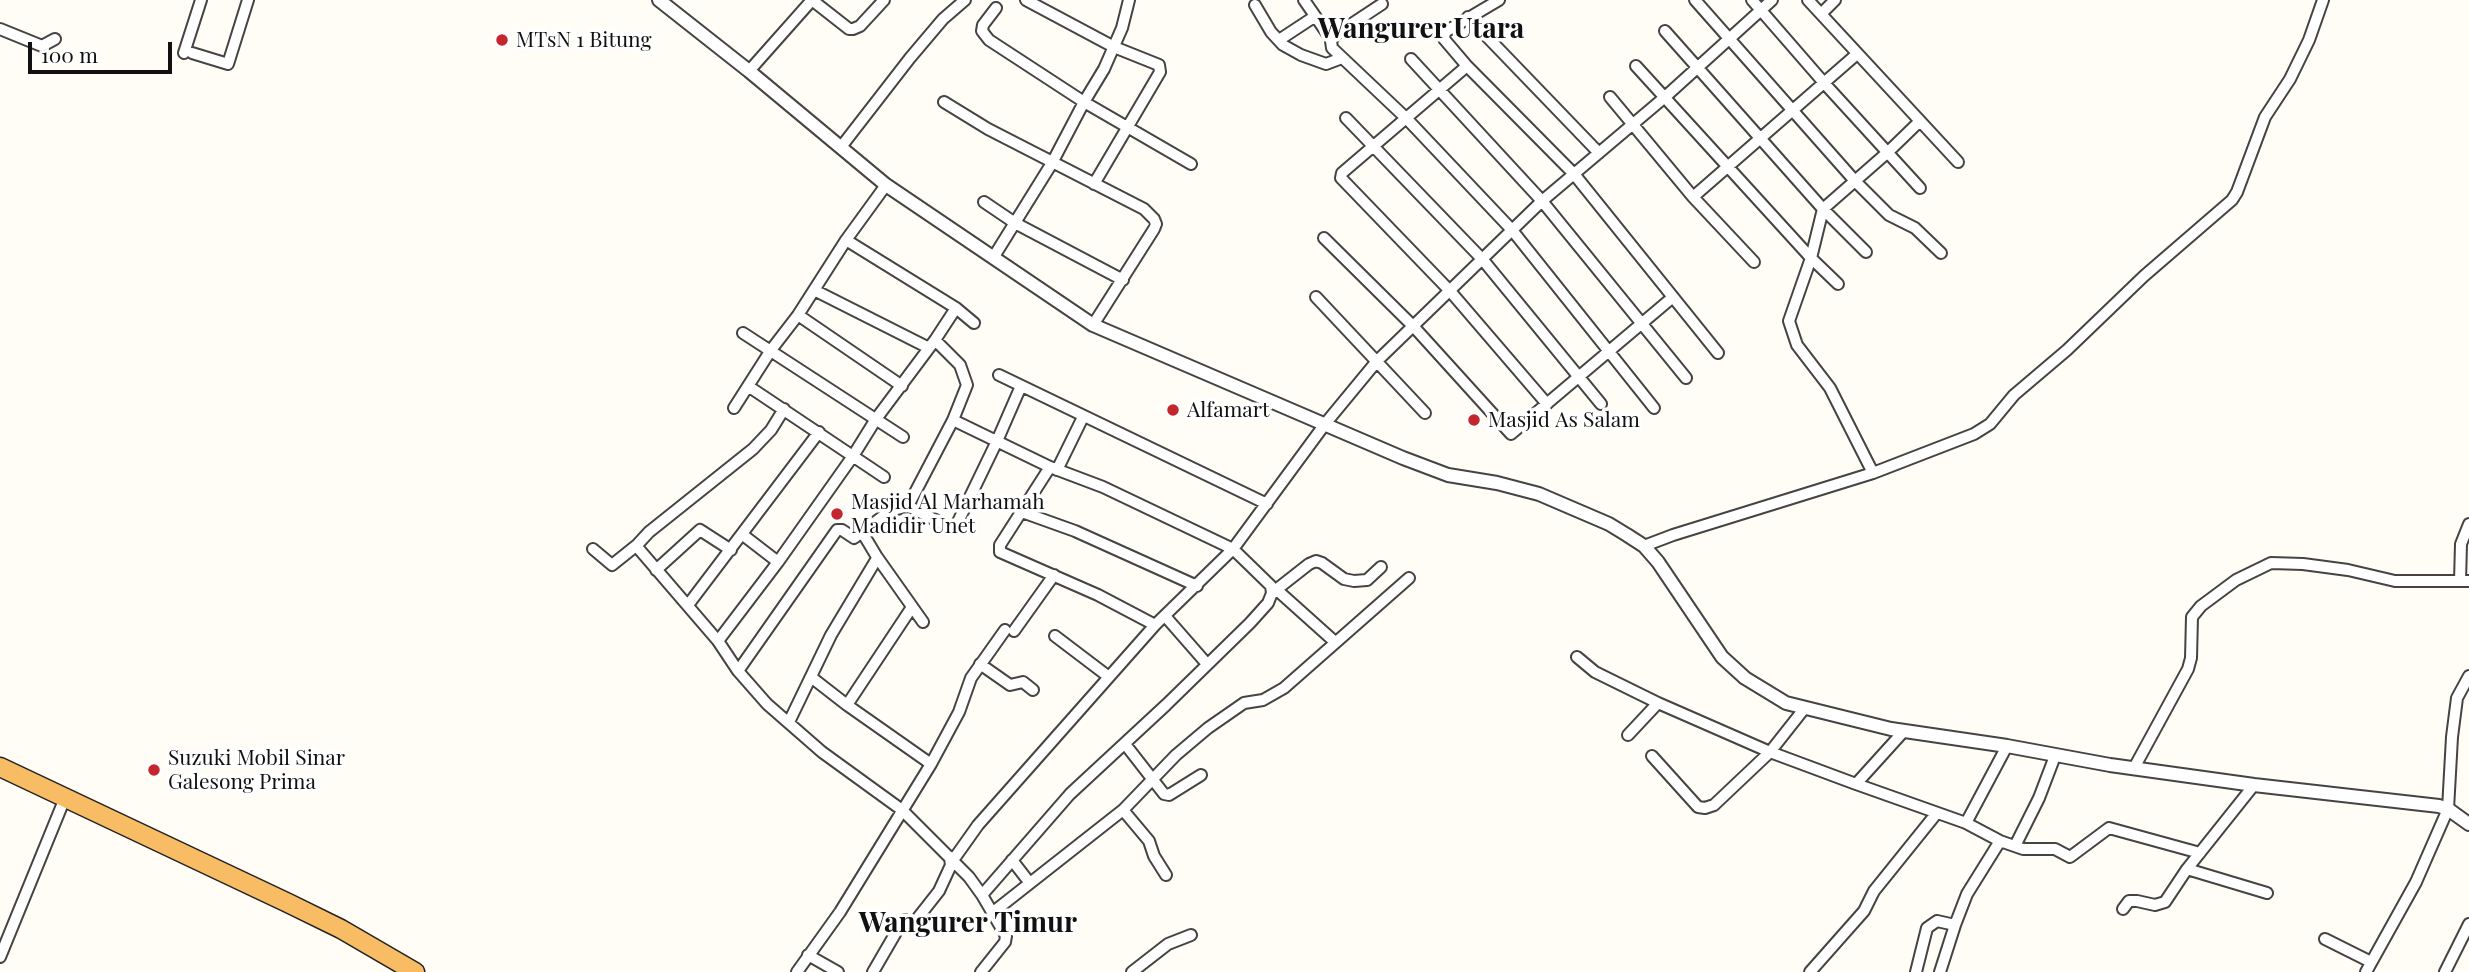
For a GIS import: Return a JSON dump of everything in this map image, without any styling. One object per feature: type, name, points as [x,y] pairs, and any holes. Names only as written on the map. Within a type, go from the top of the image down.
[{"type":"highway","points":[[0,767],[299,908],[415,972]]},
{"type":"street","points":[[201,0],[188,53],[228,64],[248,0]]},
{"type":"street","points":[[659,0],[886,185],[1094,325],[1402,458],[1448,475],[1497,483],[1550,498],[1609,524],[1644,546],[1673,582],[1714,646],[1732,668],[1763,691],[1786,703],[1904,731],[2134,768],[2448,809],[2469,824]]},
{"type":"street","points":[[749,71],[812,0],[849,29],[860,26],[884,0]]},
{"type":"street","points":[[841,147],[918,48],[943,19],[965,0]]},
{"type":"street","points":[[1026,0],[1114,47],[1155,63],[1160,69],[1094,184]]},
{"type":"street","points":[[993,258],[1052,163],[1104,69],[1129,0]]},
{"type":"street","points":[[1304,0],[1331,39],[1332,48],[1407,119],[1512,230],[1654,408]]},
{"type":"street","points":[[1499,0],[1445,32],[1443,37],[1574,174],[1718,353]]},
{"type":"street","points":[[1695,0],[1855,181],[1889,215],[1909,223],[1941,253]]},
{"type":"street","points":[[1752,0],[1920,188]]},
{"type":"street","points":[[950,858],[956,856],[978,825],[1155,625],[1233,549],[1325,424],[1377,361],[1542,201],[1665,97],[1772,0]]},
{"type":"street","points":[[1808,0],[1958,162]]},
{"type":"street","points":[[1821,14],[1835,0]]},
{"type":"street","points":[[1644,546],[1873,474],[1973,434],[1990,424],[2014,395],[2232,200],[2265,117],[2290,79],[2309,40],[2323,0]]},
{"type":"street","points":[[1331,39],[1382,4]]},
{"type":"street","points":[[1255,5],[1271,33],[1301,55],[1326,64],[1342,58]]},
{"type":"street","points":[[996,8],[982,26],[984,35],[1026,66],[1191,164]]},
{"type":"street","points":[[1279,40],[1314,17]]},
{"type":"street","points":[[1468,18],[1598,153]]},
{"type":"street","points":[[0,29],[42,46],[55,39]]},
{"type":"street","points":[[1665,31],[1823,209],[1866,252]]},
{"type":"street","points":[[1693,197],[1857,54]]},
{"type":"street","points":[[1411,59],[1542,201],[1686,378]]},
{"type":"street","points":[[1467,65],[1342,173],[1341,178],[1450,292],[1547,404]]},
{"type":"street","points":[[1636,66],[1811,258],[1838,284]]},
{"type":"street","points":[[1610,97],[1693,197],[1754,262]]},
{"type":"street","points":[[944,102],[988,129],[1144,209],[1156,224],[1094,325]]},
{"type":"street","points":[[1346,118],[1483,260],[1601,404]]},
{"type":"street","points":[[1873,474],[1836,398],[1797,345],[1788,321],[1811,258],[1823,209],[1920,121]]},
{"type":"street","points":[[734,408],[886,185]]},
{"type":"street","points":[[984,202],[1015,223],[1123,280]]},
{"type":"street","points":[[1324,239],[1414,327],[1509,433],[1514,433],[1673,297]]},
{"type":"street","points":[[846,240],[956,308],[974,323]]},
{"type":"street","points":[[814,290],[932,344],[960,365],[967,385],[953,420],[908,506]]},
{"type":"street","points":[[1316,297],[1425,413]]},
{"type":"street","points":[[718,640],[778,562],[956,308]]},
{"type":"street","points":[[798,314],[902,386]]},
{"type":"street","points":[[743,332],[903,437]]},
{"type":"street","points":[[999,375],[1267,504]]},
{"type":"street","points":[[748,386],[884,477]]},
{"type":"street","points":[[738,671],[834,533],[842,530],[854,538],[890,511],[908,506],[955,528],[1021,386]]},
{"type":"street","points":[[593,549],[612,565],[753,449],[771,430],[784,410]]},
{"type":"street","points":[[1083,417],[1054,469],[1000,545],[1000,552],[1054,575],[1155,625]]},
{"type":"street","points":[[953,420],[1054,469],[1114,492],[1233,549],[1264,577],[1275,592],[1335,642]]},
{"type":"street","points":[[688,605],[819,432]]},
{"type":"street","points":[[1022,512],[1075,531],[1197,586]]},
{"type":"street","points":[[2134,768],[2188,669],[2191,658],[2192,617],[2201,606],[2236,580],[2271,563],[2348,570],[2395,581],[2465,581],[2461,544],[2469,524]]},
{"type":"street","points":[[656,570],[699,530],[730,550]]},
{"type":"street","points":[[862,532],[923,622]]},
{"type":"street","points":[[743,535],[778,562]]},
{"type":"street","points":[[637,544],[640,552],[718,640],[738,671],[767,704],[822,752],[902,810],[969,877],[1006,939],[981,972]]},
{"type":"street","points":[[789,722],[843,614],[877,557]]},
{"type":"street","points":[[982,895],[1070,794],[1251,624],[1275,592],[1309,564],[1316,561],[1322,563],[1339,576],[1354,581],[1367,580],[1381,567]]},
{"type":"street","points":[[797,972],[840,912],[931,764],[959,712],[971,678],[980,664],[1054,575]]},
{"type":"street","points":[[992,913],[1123,810],[1187,746],[1233,709],[1244,703],[1263,700],[1284,688],[1409,578]]},
{"type":"street","points":[[847,705],[912,607]]},
{"type":"street","points":[[1165,616],[1207,664]]},
{"type":"street","points":[[1055,636],[1109,677]]},
{"type":"street","points":[[1577,657],[1595,671],[1658,703],[1770,752],[1966,823],[2022,849],[2055,849],[2070,857],[2109,828],[2200,853]]},
{"type":"street","points":[[980,664],[1010,685],[1023,682],[1033,690]]},
{"type":"street","points":[[2325,939],[2368,967],[2416,882],[2448,809],[2456,698],[2469,676]]},
{"type":"street","points":[[811,677],[931,764]]},
{"type":"street","points":[[1629,736],[1658,703]]},
{"type":"street","points":[[1652,756],[1699,807],[1714,805],[1770,752],[1804,709]]},
{"type":"street","points":[[1856,783],[1904,731]]},
{"type":"street","points":[[1125,744],[1167,795],[1201,775]]},
{"type":"street","points":[[1966,823],[2007,746]]},
{"type":"street","points":[[2015,846],[2039,798],[2054,755]]},
{"type":"street","points":[[2123,909],[2129,901],[2155,905],[2165,902],[2187,869],[2254,785]]},
{"type":"street","points":[[0,957],[65,798]]},
{"type":"street","points":[[1123,810],[1149,841],[1154,856],[1166,875]]},
{"type":"street","points":[[1810,972],[1864,911],[1874,891],[1936,814]]},
{"type":"street","points":[[1940,972],[1968,894],[2000,841]]},
{"type":"street","points":[[873,972],[902,922],[914,922],[939,891],[951,865],[950,858]]},
{"type":"street","points":[[1012,860],[1029,882]]},
{"type":"street","points":[[2187,869],[2267,893]]},
{"type":"street","points":[[1916,972],[1922,941],[1930,925],[1943,921],[1955,925]]},
{"type":"street","points":[[2445,972],[2469,925]]},
{"type":"street","points":[[1132,972],[1168,944],[1191,935]]},
{"type":"street","points":[[808,954],[838,972]]},
{"type":"place","name":"MTsN 1 Bitung","points":[[502,40]]},
{"type":"place","name":"Alfamart","points":[[1173,410]]},
{"type":"place","name":"Masjid As Salam","points":[[1474,420]]},
{"type":"place","name":"Masjid Al Marhamah Madidir Unet","points":[[837,514]]},
{"type":"place","name":"Suzuki Mobil Sinar Galesong Prima","points":[[154,770]]},
{"type":"district","name":"Wangurer Utara","points":[[1421,29]]},
{"type":"district","name":"Wangurer Timur","points":[[968,923]]}]
